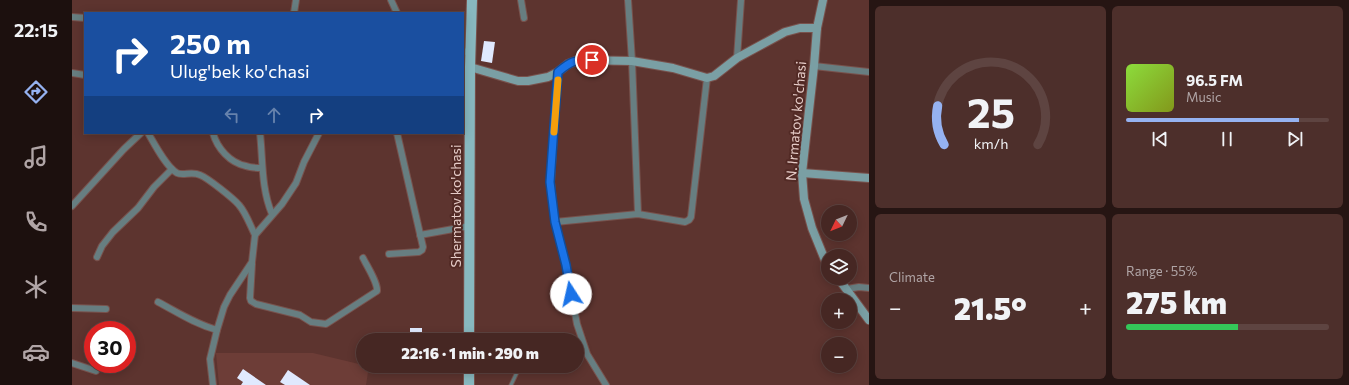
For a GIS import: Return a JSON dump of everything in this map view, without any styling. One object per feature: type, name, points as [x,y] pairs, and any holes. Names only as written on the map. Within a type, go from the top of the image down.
[{"type":"main road","name":"Shermatov ko'chasi","points":[[469,333],[470,67],[467,52],[472,0]]},
{"type":"main road","points":[[469,373],[469,385]]},
{"type":"street","points":[[294,12],[296,0]]},
{"type":"street","points":[[391,0],[397,12]]},
{"type":"street","points":[[521,0],[524,18]]},
{"type":"street","points":[[628,0],[638,214]]},
{"type":"street","points":[[737,58],[741,0]]},
{"type":"street","name":"N. Irmatov ko'chasi","points":[[821,249],[812,228],[804,199],[802,173],[817,28],[823,0]]},
{"type":"street","points":[[72,17],[84,18]]},
{"type":"street","points":[[470,67],[518,81],[528,81],[548,77],[558,72],[568,64],[578,60],[632,61],[673,68],[707,78],[714,76],[737,58],[785,32],[800,28],[817,28]]},
{"type":"street","points":[[814,66],[869,72]]},
{"type":"street","points":[[558,72],[550,182],[555,222],[566,265],[577,324],[587,354],[606,385]]},
{"type":"street","points":[[72,73],[84,75]]},
{"type":"street","points":[[555,222],[638,214],[685,222],[689,220],[691,217],[707,78]]},
{"type":"street","points":[[72,205],[140,134]]},
{"type":"street","points":[[149,134],[172,169],[180,174],[192,173],[201,175],[212,182],[239,205],[255,235]]},
{"type":"street","points":[[213,134],[218,147],[225,154],[245,166],[262,168]]},
{"type":"street","points":[[260,134],[262,168],[268,205],[272,214]]},
{"type":"street","points":[[318,134],[304,162],[296,183],[282,204],[255,235],[250,298],[256,304],[300,315],[311,322],[326,324],[377,291],[363,258]]},
{"type":"street","points":[[389,254],[421,251],[422,247],[397,134]]},
{"type":"street","points":[[97,258],[102,246],[113,232],[138,208],[154,187],[172,169]]},
{"type":"street","points":[[802,173],[869,178]]},
{"type":"street","points":[[420,235],[470,226]]},
{"type":"street","points":[[213,385],[210,359],[224,307],[230,295],[252,262]]},
{"type":"street","points":[[844,285],[869,320]]},
{"type":"street","points":[[846,288],[869,288]]},
{"type":"street","points":[[158,302],[192,321],[217,330]]},
{"type":"street","points":[[72,308],[106,309]]},
{"type":"street","points":[[72,363],[84,367]]},
{"type":"lane","points":[[511,385],[517,373]]},
{"type":"shaded area","points":[[216,353],[313,353],[356,363],[356,373],[368,373],[366,385],[219,385]]},
{"type":"building","points":[[484,41],[495,42],[492,63],[481,61]]},
{"type":"building","points":[[410,328],[422,328],[422,333],[410,333]]},
{"type":"building","points":[[243,369],[266,385],[241,385],[243,382],[237,378]]},
{"type":"building","points":[[288,370],[310,385],[285,385],[280,382]]},
{"type":"slow traffic","points":[[554,132],[558,80]]},
{"type":"route","points":[[571,294],[566,265],[555,222],[550,182],[558,72],[568,64],[578,60],[592,60]]}]
